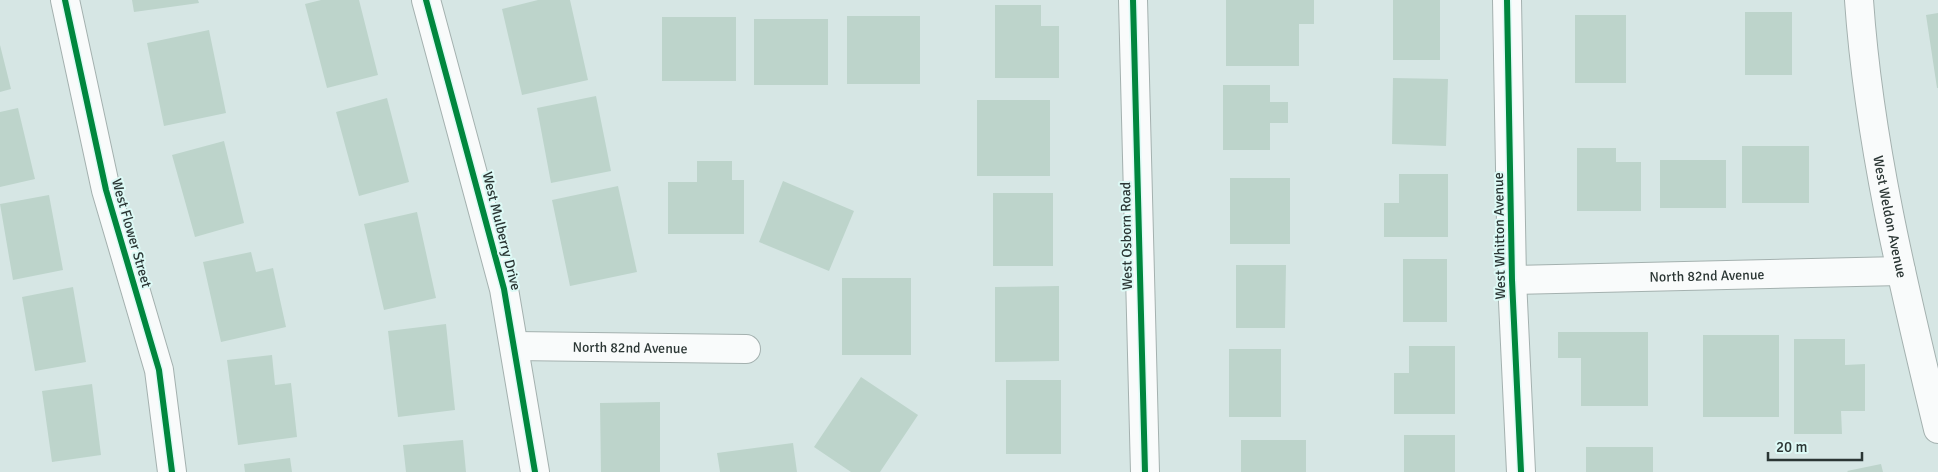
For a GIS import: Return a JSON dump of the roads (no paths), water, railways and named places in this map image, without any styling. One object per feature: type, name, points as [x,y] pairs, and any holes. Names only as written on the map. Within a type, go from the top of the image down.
[{"type":"street","name":"West Flower Street","points":[[65,0],[106,190],[159,370],[172,472]]},
{"type":"street","name":"West Mulberry Drive","points":[[426,0],[489,225],[504,289],[535,472]]},
{"type":"street","name":"West Osborn Road","points":[[1132,0],[1144,472]]},
{"type":"street","name":"West Whitton Avenue","points":[[1507,0],[1512,280],[1521,472]]},
{"type":"street","name":"West Weldon Avenue","points":[[1859,0],[1863,58],[1878,160],[1901,271],[1938,429]]},
{"type":"street","name":"North 82nd Avenue","points":[[1512,280],[1901,271]]},
{"type":"street","name":"North 82nd Avenue","points":[[515,346],[746,349]]}]
